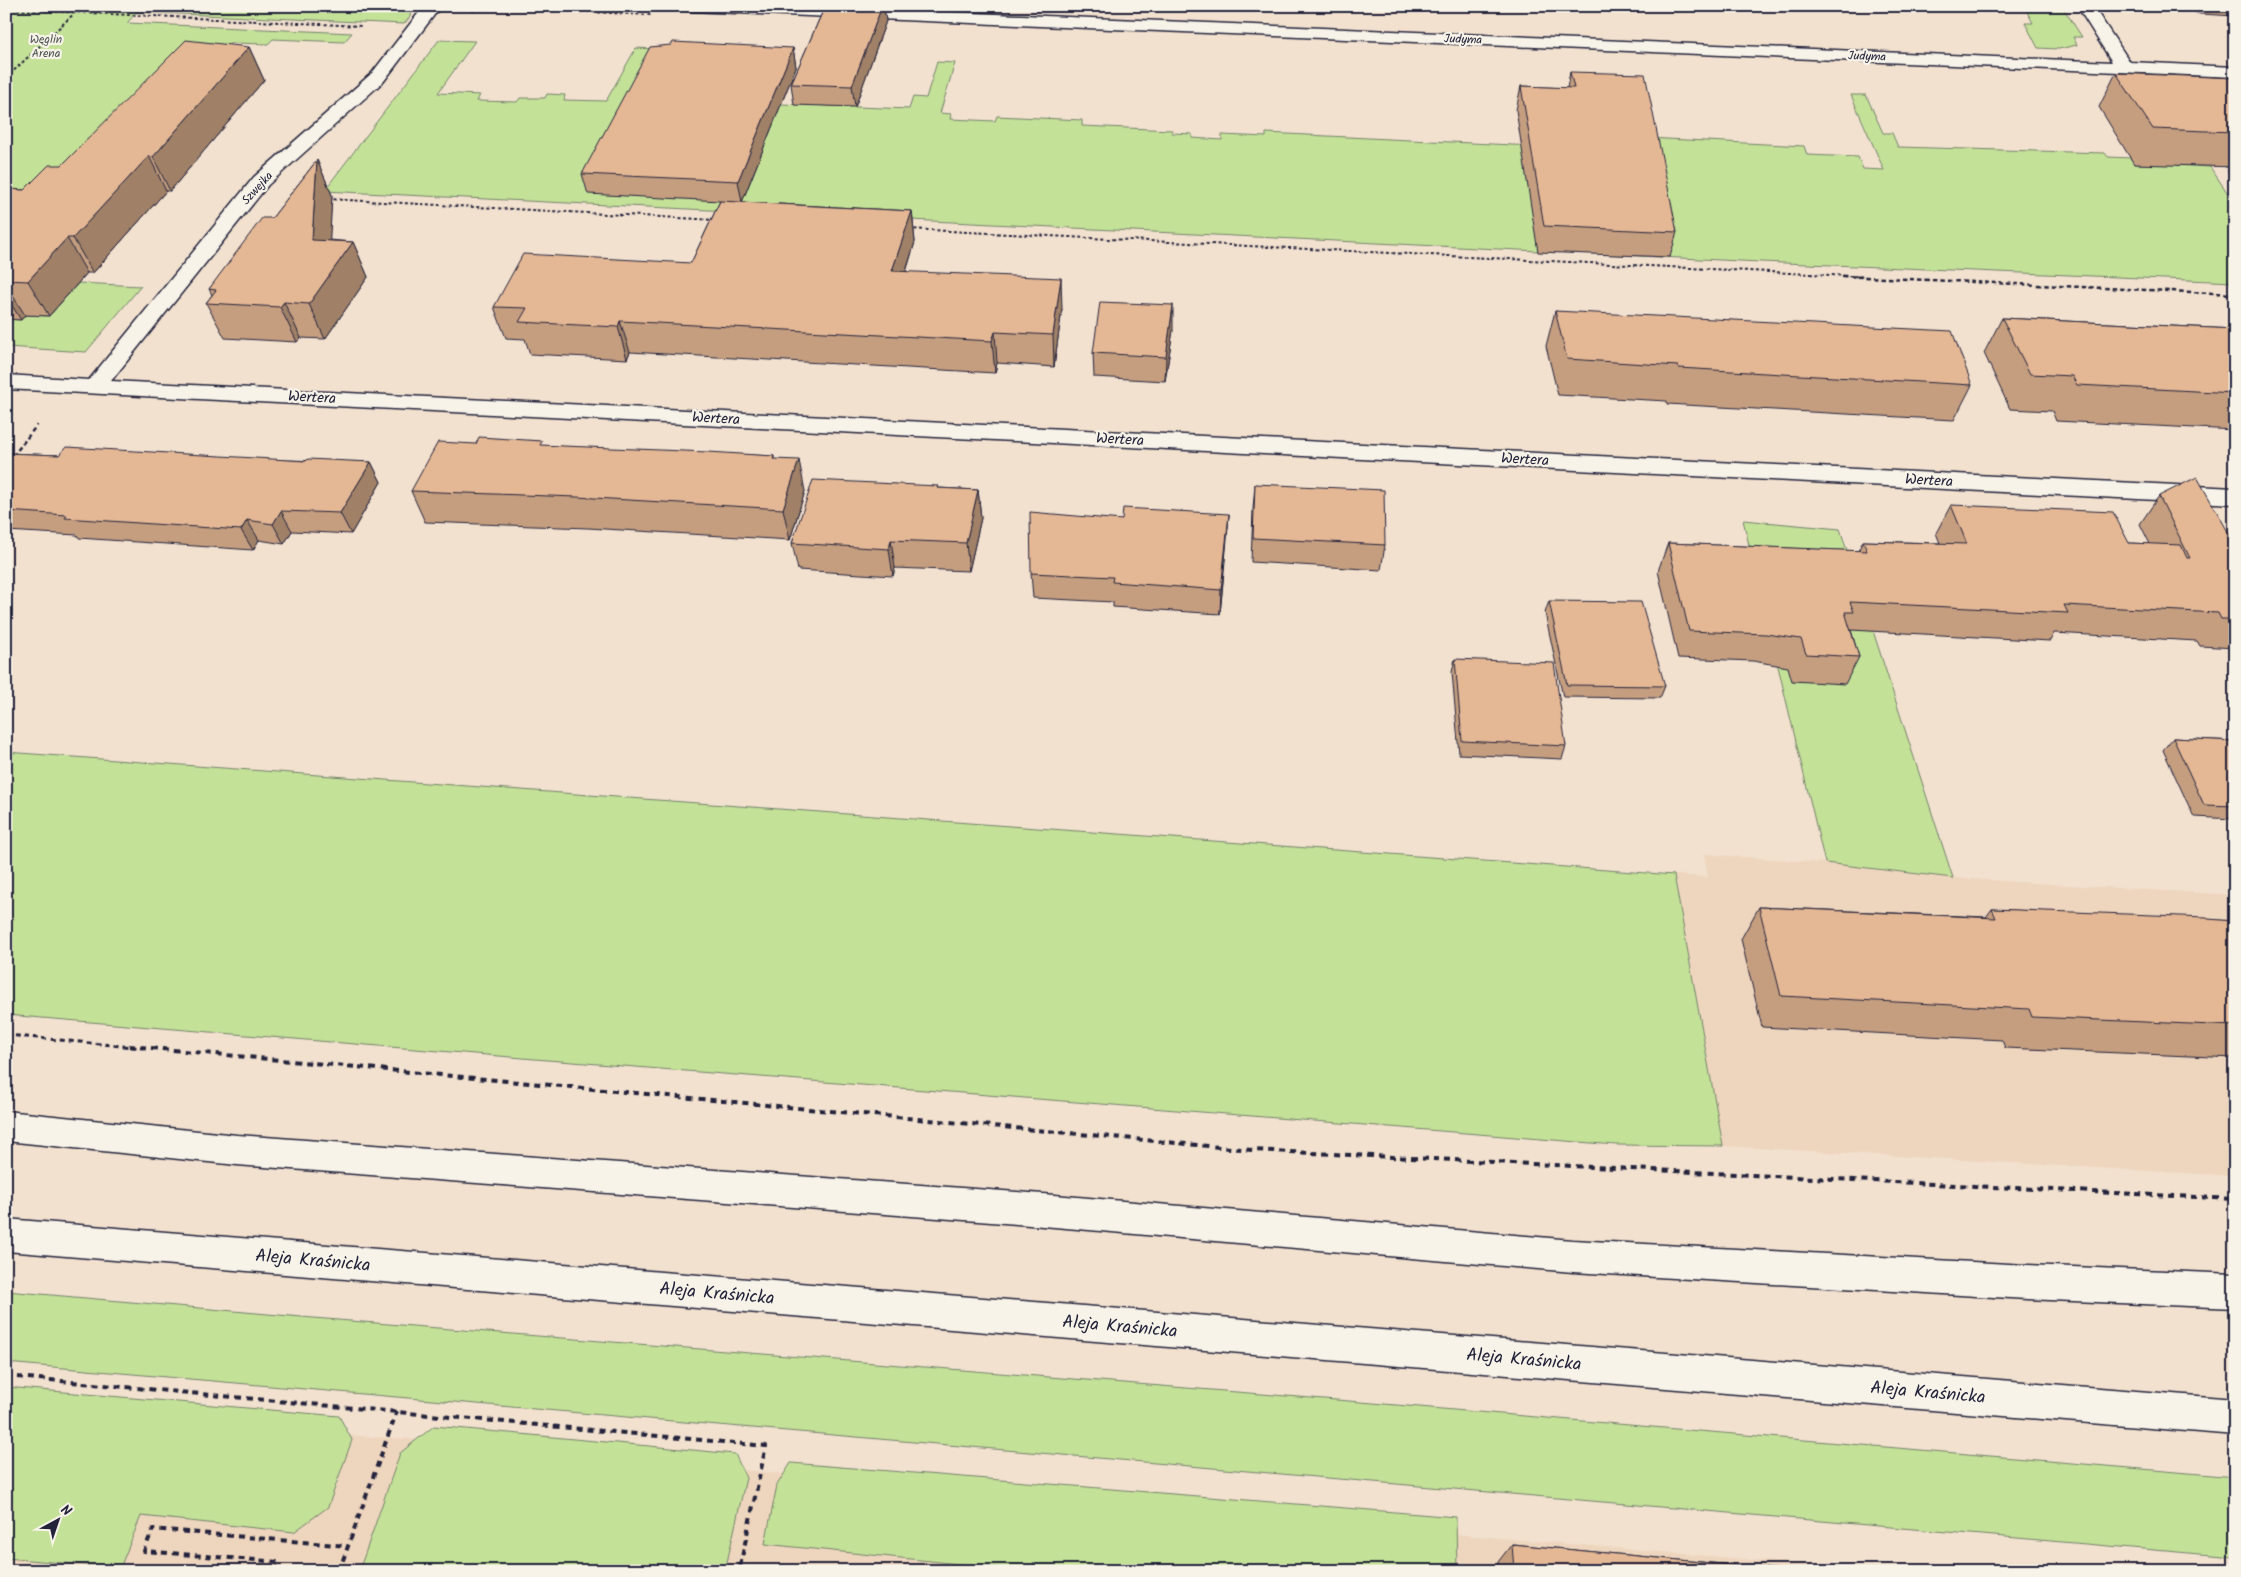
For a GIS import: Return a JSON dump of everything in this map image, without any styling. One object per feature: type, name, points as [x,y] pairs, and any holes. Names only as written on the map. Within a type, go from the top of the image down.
[{"type":"street","name":"Szwejka","points":[[96,385],[261,182],[378,77],[433,6]]},
{"type":"street","name":"Judyma","points":[[690,6],[2235,72]]},
{"type":"street","points":[[2085,6],[2125,68]]},
{"type":"street","name":"Wertera","points":[[6,382],[96,385],[2235,496]]},
{"type":"street","points":[[6,1126],[237,1150],[1043,1210],[1573,1256],[2027,1282],[2235,1291]]},
{"type":"street","name":"Aleja Kraśnicka","points":[[6,1235],[2235,1417]]},
{"type":"path","points":[[6,78],[82,6]]},
{"type":"path","points":[[6,9],[74,14],[433,29],[460,14],[493,7],[659,15]]},
{"type":"path","points":[[2224,163],[2235,180]]},
{"type":"path","points":[[322,199],[718,220]]},
{"type":"path","points":[[907,229],[1534,262],[2235,294]]},
{"type":"path","points":[[12,458],[42,419]]},
{"type":"path","points":[[6,1035],[1252,1150],[2235,1199]]},
{"type":"path","points":[[6,1376],[766,1446],[739,1571]]},
{"type":"path","points":[[340,1571],[397,1411]]},
{"type":"path","points":[[276,1571],[279,1562],[144,1550],[153,1529],[348,1546]]},
{"type":"shaded area","points":[[1704,854],[1825,863],[1953,878],[2235,895],[2235,1176],[1723,1146],[1674,875],[1708,877]]},
{"type":"shaded area","points":[[6,1406],[293,1432],[423,1440],[1118,1505],[1882,1571],[6,1571]]},
{"type":"green space","name":"Węglin Arena","points":[[6,6],[238,6],[296,9],[302,6],[404,6],[411,10],[410,17],[404,24],[137,12],[127,23],[352,33],[344,42],[273,39],[268,44],[231,43],[210,65],[6,232]]},
{"type":"green space","points":[[2024,6],[2062,6],[2082,37],[2073,37],[2077,45],[2059,49],[2038,48],[2025,23],[2033,23]]},
{"type":"green space","points":[[439,40],[475,41],[438,93],[480,95],[477,101],[517,102],[520,98],[545,98],[547,94],[565,95],[564,100],[606,101],[636,48],[671,50],[781,104],[909,109],[913,97],[926,98],[937,62],[955,63],[940,113],[951,114],[950,119],[995,121],[997,116],[1082,120],[1082,126],[1172,130],[1172,133],[1192,134],[1192,138],[1222,140],[1222,135],[1266,137],[1266,133],[1553,147],[1647,138],[1804,146],[1807,155],[1858,157],[1863,169],[1884,170],[1851,95],[1866,95],[1883,133],[1892,133],[1898,147],[2105,153],[2108,157],[2131,158],[2134,164],[2176,163],[2177,165],[2210,167],[2235,204],[2235,282],[1761,262],[324,191]]},
{"type":"green space","points":[[78,283],[141,286],[86,352],[6,347],[6,319],[21,320],[25,315],[49,316]]},
{"type":"green space","points":[[1743,520],[1840,529],[1953,878],[1825,863]]},
{"type":"green space","points":[[6,752],[1674,875],[1723,1146],[1616,1145],[6,1015]]},
{"type":"green space","points":[[6,1291],[313,1318],[1361,1402],[2235,1477],[2235,1557],[6,1363]]},
{"type":"green space","points":[[6,1387],[339,1416],[352,1440],[328,1507],[294,1532],[141,1516],[120,1568],[6,1558]]},
{"type":"green space","points":[[434,1426],[735,1454],[746,1478],[725,1571],[359,1571],[400,1453]]},
{"type":"green space","points":[[791,1463],[1456,1517],[1457,1571],[1027,1571],[765,1544],[777,1485]]},
{"type":"building","points":[[825,6],[882,6],[852,86],[791,84]]},
{"type":"building","points":[[186,40],[249,47],[153,157],[149,156],[73,238],[67,238],[28,281],[6,280],[6,189],[24,190],[49,165],[62,165]]},
{"type":"building","points":[[673,42],[793,48],[738,181],[582,174],[650,47],[671,45]]},
{"type":"building","points":[[1570,72],[1645,74],[1677,232],[1544,226],[1521,86],[1574,88]]},
{"type":"building","points":[[2116,73],[2235,78],[2235,132],[2153,129]]},
{"type":"building","points":[[317,160],[312,240],[353,242],[309,304],[284,302],[280,307],[206,303],[216,290],[209,289],[262,218],[272,218]]},
{"type":"building","points":[[720,201],[912,211],[892,271],[1061,278],[1053,335],[995,332],[992,341],[620,321],[618,327],[519,322],[527,308],[494,307],[523,254],[691,263]]},
{"type":"building","points":[[1100,302],[1173,305],[1166,357],[1093,353]]},
{"type":"building","points":[[1555,311],[1952,331],[1972,385],[1679,368],[1678,366],[1567,359]]},
{"type":"building","points":[[2002,318],[2235,329],[2235,393],[2077,385],[2072,376],[2030,374]]},
{"type":"building","points":[[479,437],[542,441],[540,445],[708,452],[774,456],[773,459],[799,460],[783,509],[577,497],[411,491],[438,442],[476,444]]},
{"type":"building","points":[[66,447],[306,461],[308,459],[371,462],[340,513],[281,511],[273,524],[247,520],[241,530],[65,518],[67,515],[6,511],[6,453],[59,455]]},
{"type":"building","points":[[2197,477],[2235,544],[2235,619],[2221,619],[2218,613],[2064,605],[2068,613],[1850,602],[1854,612],[1845,612],[1859,657],[1806,654],[1801,639],[1766,634],[1689,631],[1668,543],[1867,551],[1863,541],[1967,544],[1951,505],[2113,512],[2129,543],[2181,545],[2187,558],[2190,558],[2159,496]]},
{"type":"building","points":[[813,480],[938,486],[937,488],[978,490],[966,543],[891,540],[889,549],[792,543]]},
{"type":"building","points":[[1255,484],[1384,490],[1385,545],[1253,538]]},
{"type":"building","points":[[1123,508],[1229,514],[1221,590],[1112,582],[1113,577],[1031,573],[1030,512],[1122,520]]},
{"type":"building","points":[[1549,601],[1641,602],[1665,686],[1567,685]]},
{"type":"building","points":[[1455,659],[1554,663],[1566,746],[1462,741]]},
{"type":"building","points":[[2173,738],[2235,741],[2235,806],[2204,805]]},
{"type":"building","points":[[1759,907],[1996,918],[1992,909],[2207,917],[2208,919],[2235,921],[2235,1026],[2032,1017],[2029,1009],[1781,996]]},
{"type":"building","points":[[1512,1544],[1795,1571],[1514,1571]]}]
